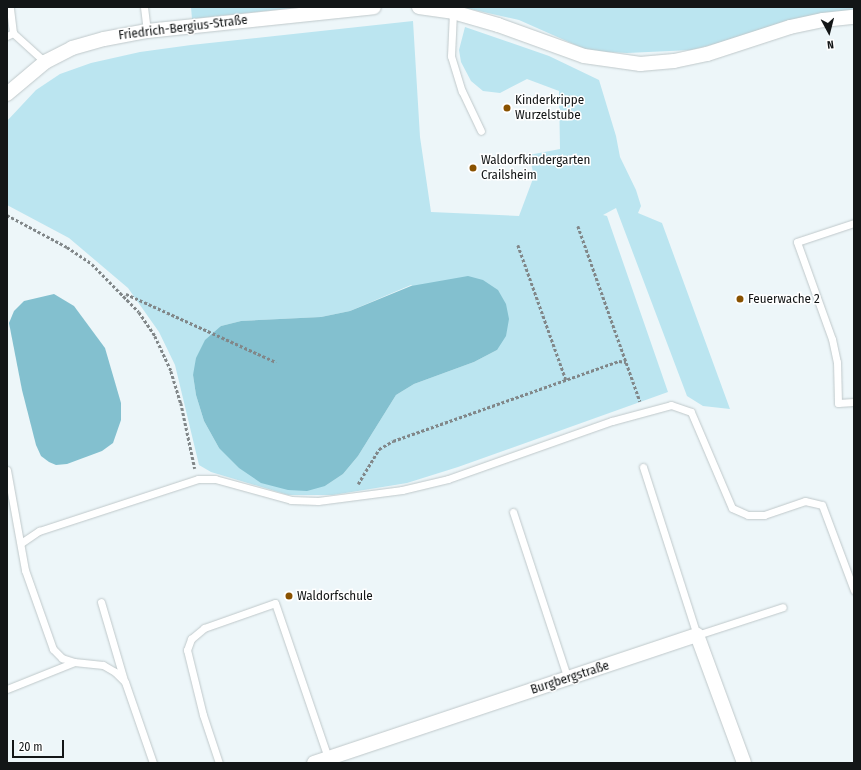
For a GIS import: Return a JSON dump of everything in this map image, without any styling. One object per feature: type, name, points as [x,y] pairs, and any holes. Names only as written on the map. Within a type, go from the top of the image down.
[{"type":"street","name":"Friedrich-Bergius-Straße","points":[[7,94],[45,62],[72,48],[104,39],[148,31],[374,7]]},
{"type":"street","points":[[419,7],[453,12],[498,25],[584,56],[640,64],[674,61],[707,54],[790,27],[823,20],[854,17]]},
{"type":"street","points":[[698,635],[744,763]]},
{"type":"street","name":"Burgbergstraße","points":[[314,763],[698,635]]},
{"type":"lane","points":[[10,7],[10,35],[45,62]]},
{"type":"lane","points":[[144,7],[148,31]]},
{"type":"lane","points":[[453,12],[451,56],[462,91],[480,131]]},
{"type":"lane","points":[[854,223],[797,242],[832,339],[837,362],[838,403],[854,402]]},
{"type":"lane","points":[[21,543],[39,531],[198,479],[215,479],[291,500],[318,501],[358,496],[448,480],[643,411],[671,405],[691,412],[732,508],[748,515],[764,515],[805,501],[822,505],[854,590]]},
{"type":"lane","points":[[643,467],[698,635],[783,607]]},
{"type":"lane","points":[[7,470],[25,570],[53,649],[62,658],[74,662],[103,665],[115,672],[125,682]]},
{"type":"lane","points":[[513,512],[568,679]]},
{"type":"lane","points":[[101,602],[125,682],[154,763]]},
{"type":"lane","points":[[218,763],[203,715],[187,650],[192,639],[204,628],[276,603],[328,758]]},
{"type":"lane","points":[[7,689],[74,662]]},
{"type":"path","points":[[7,215],[67,247],[92,264],[123,293],[155,336],[171,371],[182,403],[198,479]]},
{"type":"path","points":[[578,226],[643,411]]},
{"type":"path","points":[[518,246],[566,380]]},
{"type":"path","points":[[123,293],[276,362]]},
{"type":"path","points":[[358,496],[358,484],[379,449],[386,444],[619,361],[626,362]]},
{"type":"shaded area","points":[[191,7],[302,7],[192,19]]},
{"type":"shaded area","points":[[461,7],[854,7],[854,10],[785,21],[736,39],[691,50],[627,53],[589,51],[519,20]]},
{"type":"shaded area","points":[[413,21],[420,137],[431,212],[519,216],[534,176],[529,155],[560,149],[559,91],[527,79],[500,93],[483,91],[471,81],[461,62],[459,50],[465,27],[549,56],[599,80],[616,136],[620,157],[636,190],[641,206],[638,213],[662,223],[730,409],[703,406],[687,396],[616,208],[603,215],[607,216],[668,392],[458,467],[407,483],[333,495],[288,495],[211,472],[199,465],[175,365],[159,332],[128,288],[69,238],[7,205],[7,121],[36,90],[60,74],[91,63],[140,52],[191,45]],"holes":[[[411,285],[497,350],[474,362],[414,384],[396,395],[358,456],[343,474],[325,486],[219,448],[204,421],[196,395],[193,375],[221,326],[241,321],[321,317],[350,311]]]},
{"type":"shaded area","points":[[468,276],[483,280],[498,290],[506,304],[509,319],[506,336],[497,350],[474,362],[414,384],[396,395],[358,456],[343,474],[325,486],[307,491],[288,490],[261,483],[239,468],[219,448],[204,421],[196,395],[193,375],[196,358],[205,340],[221,326],[241,321],[321,317],[350,311],[411,286]]},
{"type":"shaded area","points":[[54,294],[74,306],[105,348],[121,403],[121,420],[113,443],[102,451],[67,464],[56,465],[41,456],[36,445],[22,390],[9,323],[14,311],[24,301]]},
{"type":"place","name":"Kinderkrippe Wurzelstube","points":[[507,108]]},
{"type":"place","name":"Waldorfkindergarten Crailsheim","points":[[473,168]]},
{"type":"place","name":"Feuerwache 2","points":[[740,299]]},
{"type":"place","name":"Waldorfschule","points":[[289,596]]}]
